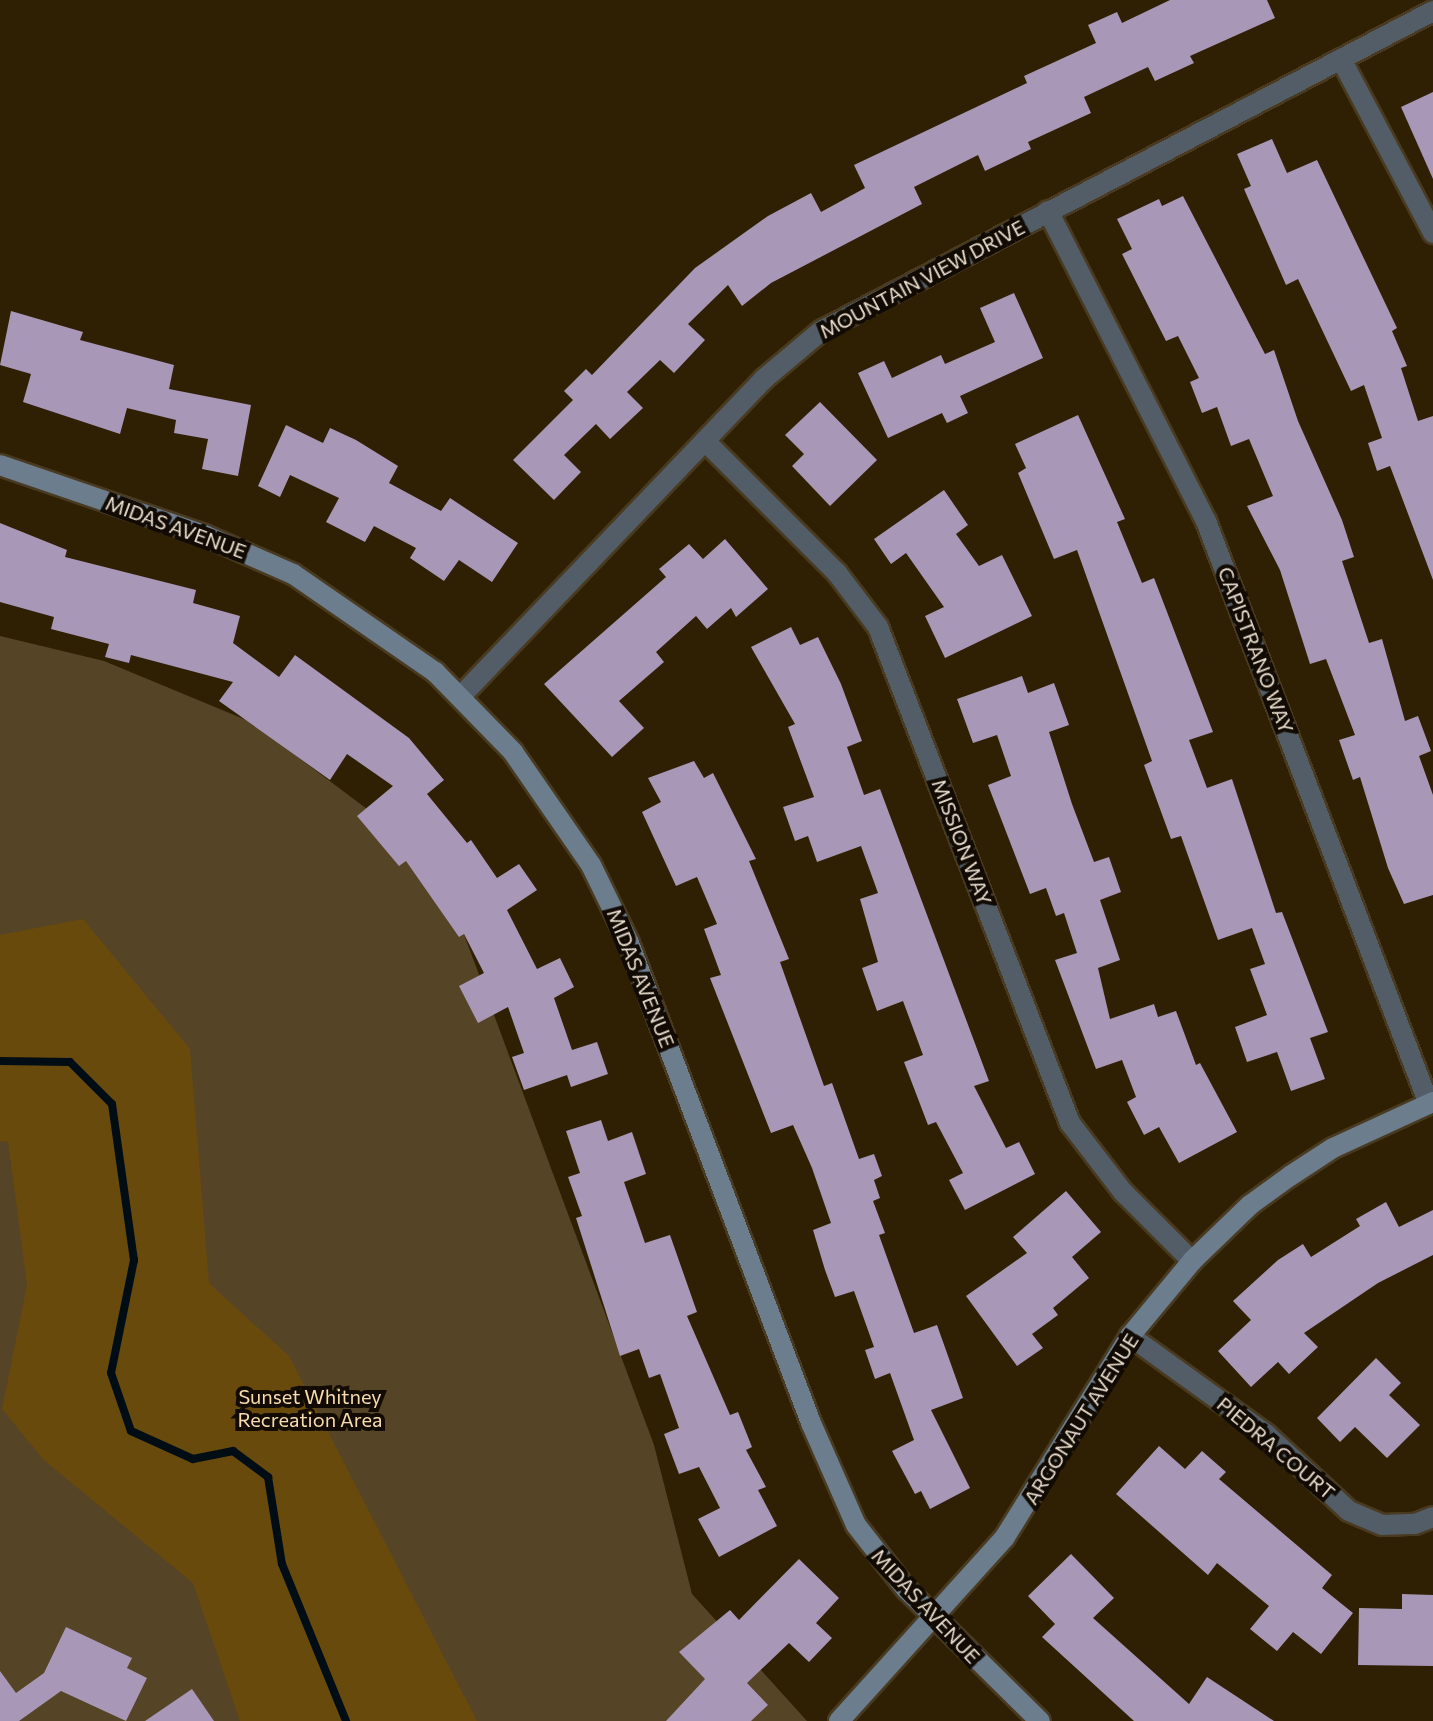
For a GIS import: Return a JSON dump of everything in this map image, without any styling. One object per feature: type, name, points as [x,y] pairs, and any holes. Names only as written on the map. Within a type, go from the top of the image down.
[{"type":"street","name":"MOUNTAIN VIEW DRIVE","points":[[461,696],[764,379],[821,331],[1433,11]]},
{"type":"street","points":[[1341,59],[1433,233]]},
{"type":"street","name":"CAPISTRANO WAY","points":[[1048,211],[1206,521],[1431,1103]]},
{"type":"street","name":"MISSION WAY","points":[[705,441],[837,573],[878,627],[1070,1123],[1123,1192],[1192,1261]]},
{"type":"street","name":"MIDAS AVENUE","points":[[0,465],[254,554],[363,618],[461,696],[542,790],[604,890],[644,981],[841,1496],[879,1559],[933,1617],[1040,1721]]},
{"type":"street","name":"ARGONAUT AVENUE","points":[[839,1721],[933,1617],[1033,1498],[1130,1336],[1192,1261],[1290,1176],[1333,1148],[1431,1103]]},
{"type":"street","name":"PIEDRA COURT","points":[[1130,1336],[1266,1434],[1349,1511],[1382,1525],[1415,1524],[1433,1517]]},
{"type":"green space","name":"Sunset Whitney Recreation Area","points":[[0,636],[104,661],[251,722],[367,809],[462,929],[654,1445],[692,1594],[807,1721],[0,1721]]},
{"type":"green space","points":[[83,919],[190,1049],[209,1283],[289,1356],[477,1721],[240,1721],[193,1583],[44,1460],[2,1409],[27,1285],[8,1141],[0,1142],[0,935]]},
{"type":"building","points":[[1170,0],[1267,0],[1275,18],[1190,56],[1194,63],[1155,81],[1148,67],[1084,97],[1091,113],[1028,142],[1031,149],[985,171],[978,155],[914,187],[922,204],[771,283],[742,306],[728,285],[688,324],[705,340],[674,373],[660,360],[627,392],[643,408],[610,439],[596,424],[564,455],[581,472],[554,500],[513,460],[573,400],[564,391],[586,369],[592,375],[695,268],[768,216],[811,193],[821,212],[865,188],[854,165],[1027,83],[1024,76],[1096,43],[1088,25],[1117,12],[1122,23]]},
{"type":"building","points":[[1433,92],[1433,179],[1401,107]]},
{"type":"building","points":[[1272,139],[1287,173],[1317,160],[1397,328],[1392,331],[1407,366],[1401,368],[1418,421],[1433,416],[1433,580],[1390,466],[1377,471],[1368,443],[1382,438],[1364,385],[1351,391],[1298,279],[1286,285],[1244,189],[1251,186],[1237,154]]},
{"type":"building","points":[[1183,196],[1265,354],[1274,350],[1298,421],[1342,520],[1354,557],[1342,561],[1369,643],[1382,639],[1405,721],[1418,716],[1431,751],[1419,756],[1433,795],[1433,895],[1404,904],[1388,868],[1360,777],[1353,780],[1339,740],[1355,735],[1326,659],[1310,664],[1280,570],[1247,506],[1273,496],[1249,439],[1231,446],[1217,407],[1202,413],[1190,382],[1199,378],[1178,336],[1166,341],[1122,254],[1132,249],[1117,219],[1159,199],[1162,206]]},
{"type":"building","points":[[1014,293],[1043,358],[960,396],[968,413],[947,423],[942,413],[888,438],[858,373],[884,361],[892,378],[941,355],[945,364],[995,342],[980,308]]},
{"type":"building","points":[[11,311],[83,332],[80,340],[174,365],[169,389],[251,405],[238,476],[202,469],[208,439],[174,433],[176,420],[127,408],[120,434],[23,402],[31,374],[0,365]]},
{"type":"building","points":[[820,402],[877,460],[830,506],[792,466],[804,454],[785,435]]},
{"type":"building","points":[[1078,415],[1125,519],[1117,522],[1142,583],[1154,578],[1213,732],[1189,740],[1207,788],[1232,779],[1276,913],[1282,912],[1328,1032],[1310,1038],[1325,1079],[1291,1091],[1277,1052],[1247,1062],[1235,1027],[1267,1015],[1250,969],[1265,964],[1252,928],[1218,940],[1181,836],[1171,839],[1144,765],[1152,761],[1077,550],[1054,559],[1018,473],[1026,468],[1015,444]]},
{"type":"building","points":[[286,425],[323,443],[330,428],[356,440],[398,466],[389,483],[441,511],[450,498],[518,543],[492,582],[459,560],[444,581],[410,558],[416,548],[374,526],[365,542],[326,522],[339,498],[290,475],[280,497],[258,486]]},
{"type":"building","points":[[944,490],[968,525],[956,534],[979,566],[1002,555],[1032,616],[945,658],[925,616],[944,607],[906,553],[891,564],[874,539]]},
{"type":"building","points":[[0,523],[67,550],[65,557],[196,590],[193,603],[240,616],[233,643],[279,677],[295,655],[409,738],[444,780],[427,794],[467,843],[471,840],[497,878],[519,864],[537,890],[507,910],[537,969],[560,958],[574,987],[554,998],[572,1050],[597,1042],[608,1074],[571,1087],[567,1075],[524,1090],[512,1057],[524,1053],[508,1007],[478,1023],[459,986],[484,973],[464,934],[459,937],[406,861],[399,866],[357,816],[393,786],[347,754],[330,780],[219,701],[233,682],[131,655],[129,663],[105,657],[109,644],[51,629],[54,617],[0,602]]},
{"type":"building","points":[[725,539],[768,589],[736,617],[731,608],[707,629],[696,616],[656,652],[664,662],[619,701],[644,728],[612,757],[544,684],[666,577],[659,569],[689,544],[703,559]]},
{"type":"building","points":[[791,627],[800,645],[818,637],[841,684],[862,741],[847,747],[864,795],[880,789],[989,1081],[974,1086],[1006,1148],[1019,1142],[1035,1174],[965,1210],[949,1180],[963,1173],[936,1122],[928,1125],[904,1062],[923,1055],[903,1001],[877,1011],[862,968],[878,962],[860,899],[878,893],[861,846],[817,862],[808,836],[795,841],[783,807],[814,797],[788,727],[795,724],[751,647]]},
{"type":"building","points":[[1022,676],[1028,693],[1054,683],[1069,725],[1049,732],[1072,804],[1094,862],[1109,857],[1121,892],[1100,900],[1120,960],[1098,968],[1110,1019],[1154,1004],[1158,1017],[1176,1011],[1196,1065],[1200,1063],[1237,1132],[1179,1163],[1159,1127],[1144,1135],[1127,1102],[1136,1097],[1122,1060],[1096,1069],[1055,960],[1077,953],[1064,913],[1056,916],[1046,888],[1030,894],[988,785],[1011,776],[997,735],[973,743],[957,699]]},
{"type":"building","points":[[694,761],[704,778],[713,773],[756,859],[749,861],[789,959],[780,962],[824,1086],[832,1083],[859,1159],[874,1154],[882,1176],[874,1180],[880,1198],[873,1201],[885,1233],[879,1235],[914,1333],[937,1325],[963,1398],[931,1410],[970,1488],[930,1509],[921,1491],[915,1494],[892,1451],[914,1440],[890,1373],[875,1379],[865,1350],[874,1347],[854,1291],[835,1297],[825,1270],[813,1230],[831,1223],[812,1168],[793,1125],[771,1133],[710,978],[721,975],[704,929],[717,924],[697,877],[676,886],[642,812],[661,802],[648,778]]},
{"type":"building","points":[[601,1120],[608,1141],[632,1132],[646,1174],[624,1182],[645,1243],[670,1235],[697,1312],[687,1316],[730,1415],[738,1412],[752,1447],[746,1450],[766,1487],[758,1490],[777,1526],[719,1557],[698,1519],[720,1508],[699,1467],[679,1474],[664,1434],[679,1428],[660,1374],[649,1378],[639,1349],[620,1356],[576,1218],[582,1216],[568,1177],[580,1173],[566,1131]]},
{"type":"building","points":[[1066,1191],[1101,1232],[1072,1257],[1089,1278],[1053,1308],[1058,1315],[1032,1334],[1043,1348],[1017,1366],[966,1296],[1027,1253],[1013,1237]]},
{"type":"building","points":[[1386,1202],[1399,1227],[1433,1210],[1433,1255],[1378,1283],[1304,1333],[1318,1347],[1289,1374],[1278,1362],[1251,1387],[1218,1351],[1251,1320],[1233,1301],[1278,1260],[1303,1244],[1311,1257],[1360,1226],[1356,1219]]},
{"type":"building","points":[[1376,1358],[1401,1383],[1389,1395],[1420,1425],[1387,1458],[1355,1427],[1340,1442],[1317,1418]]},
{"type":"building","points":[[1159,1446],[1185,1469],[1202,1451],[1226,1472],[1219,1479],[1332,1575],[1322,1588],[1353,1613],[1321,1654],[1293,1632],[1277,1651],[1250,1629],[1269,1606],[1217,1563],[1208,1575],[1116,1494]]},
{"type":"building","points":[[1071,1554],[1114,1598],[1093,1618],[1189,1704],[1207,1677],[1274,1721],[1134,1721],[1042,1637],[1055,1624],[1028,1596]]},
{"type":"building","points":[[799,1559],[839,1598],[816,1623],[832,1638],[809,1662],[789,1643],[747,1683],[768,1705],[751,1721],[666,1721],[705,1679],[679,1652],[730,1610],[739,1620]]},
{"type":"building","points":[[1402,1594],[1433,1595],[1433,1666],[1358,1665],[1359,1608],[1402,1609]]},
{"type":"building","points":[[66,1627],[132,1658],[127,1668],[147,1678],[126,1721],[61,1691],[19,1721],[0,1721],[0,1671],[16,1693],[44,1673]]},
{"type":"building","points":[[192,1689],[214,1721],[145,1721]]},
{"type":"waterway","points":[[0,1061],[70,1062],[112,1104],[134,1260],[111,1373],[131,1431],[193,1459],[233,1451],[268,1477],[282,1564],[346,1721]]}]
